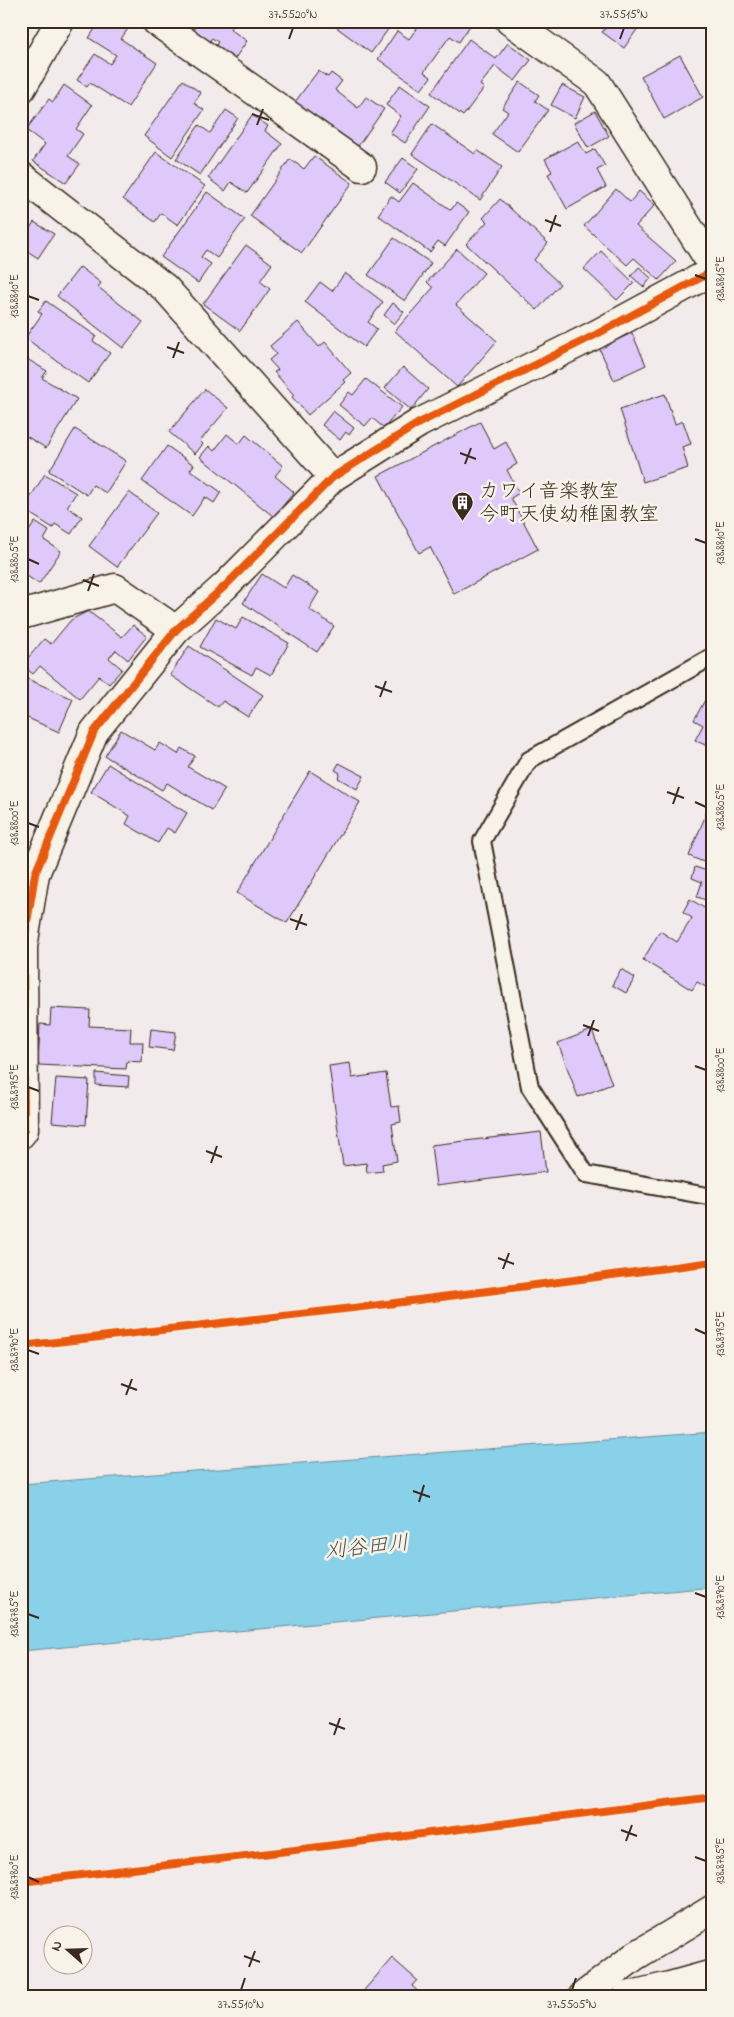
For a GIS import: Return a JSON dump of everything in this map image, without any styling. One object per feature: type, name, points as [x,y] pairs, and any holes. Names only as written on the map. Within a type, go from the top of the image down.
[{"type":"street","points":[[21,89],[60,21]]},
{"type":"street","points":[[156,21],[362,167]]},
{"type":"street","points":[[510,21],[597,83],[713,266]]},
{"type":"street","points":[[21,176],[165,288],[333,477]]},
{"type":"street","points":[[21,1134],[24,1130],[23,947],[35,874],[94,732],[176,630],[225,586],[333,477],[419,423],[597,334],[713,271]]},
{"type":"street","points":[[21,614],[115,588],[176,630]]},
{"type":"street","points":[[584,1994],[635,1956],[713,1909]]},
{"type":"street","points":[[628,1996],[713,1974]]},
{"type":"street","points":[[584,1994],[621,1996]]},
{"type":"lane","points":[[713,656],[529,760],[482,841],[530,1087],[586,1174],[713,1197]]},
{"type":"water","name":"刈谷田川","points":[[713,1432],[713,1587],[21,1651],[21,1484]]},
{"type":"building","points":[[100,21],[121,21],[129,27],[121,39],[157,63],[128,107],[90,83],[87,87],[77,80],[95,54],[110,64],[116,55],[89,38]]},
{"type":"building","points":[[187,21],[236,21],[230,29],[247,41],[231,64],[212,51],[218,42],[212,38],[208,43],[192,32],[195,27]]},
{"type":"building","points":[[328,21],[394,21],[371,53]]},
{"type":"building","points":[[422,21],[427,21],[434,26],[437,21],[473,21],[459,42],[450,36],[424,72],[431,77],[421,90],[378,59],[397,31],[409,39]]},
{"type":"building","points":[[606,21],[643,21],[624,48],[602,32],[609,24]]},
{"type":"building","points":[[469,39],[496,59],[508,43],[531,60],[515,81],[495,66],[480,85],[484,88],[463,116],[431,93]]},
{"type":"building","points":[[680,55],[703,97],[664,119],[641,76]]},
{"type":"building","points":[[318,71],[328,77],[331,73],[342,81],[335,90],[358,108],[366,97],[384,109],[354,152],[292,106]]},
{"type":"building","points":[[183,80],[201,93],[194,103],[204,110],[172,157],[144,136]]},
{"type":"building","points":[[520,82],[539,95],[535,101],[548,110],[518,152],[492,134],[508,112],[502,108]]},
{"type":"building","points":[[64,85],[92,105],[76,129],[83,134],[68,156],[80,164],[66,183],[33,161],[45,144],[26,130],[49,99],[53,102]]},
{"type":"building","points":[[400,85],[430,106],[405,143],[390,133],[401,116],[386,105]]},
{"type":"building","points":[[562,85],[585,97],[575,118],[551,105]]},
{"type":"building","points":[[226,110],[238,118],[200,175],[176,159],[199,125],[210,133]]},
{"type":"building","points":[[595,111],[609,136],[588,148],[574,123]]},
{"type":"building","points":[[252,115],[268,126],[265,131],[282,144],[247,193],[231,182],[225,191],[208,178]]},
{"type":"building","points":[[432,124],[475,154],[477,150],[502,167],[480,200],[412,154]]},
{"type":"building","points":[[578,141],[586,154],[595,149],[605,166],[597,170],[606,187],[567,209],[548,174],[552,172],[545,159]]},
{"type":"building","points":[[156,152],[205,186],[178,225],[161,213],[155,222],[123,199]]},
{"type":"building","points":[[314,156],[352,183],[302,253],[250,216],[290,159],[304,169]]},
{"type":"building","points":[[403,158],[418,169],[400,193],[385,182]]},
{"type":"building","points":[[413,183],[451,210],[456,203],[469,212],[445,246],[438,241],[430,252],[378,215],[391,196],[399,202]]},
{"type":"building","points":[[616,189],[630,202],[639,191],[655,205],[636,226],[676,261],[659,280],[634,258],[627,265],[584,226]]},
{"type":"building","points":[[207,192],[245,219],[217,258],[206,250],[201,257],[211,264],[198,283],[161,257]]},
{"type":"building","points":[[500,199],[548,243],[534,260],[560,284],[537,310],[466,244],[487,222],[483,218]]},
{"type":"building","points":[[34,222],[54,234],[38,258],[21,247],[21,242]]},
{"type":"building","points":[[394,238],[431,263],[405,301],[368,275]]},
{"type":"building","points":[[246,245],[272,264],[260,281],[270,289],[240,331],[203,304]]},
{"type":"building","points":[[457,249],[484,273],[456,305],[497,341],[457,387],[395,331],[433,288],[427,282]]},
{"type":"building","points":[[601,251],[634,283],[617,300],[584,269]]},
{"type":"building","points":[[80,267],[101,283],[98,287],[143,322],[123,348],[57,296]]},
{"type":"building","points":[[639,267],[651,278],[644,287],[631,276]]},
{"type":"building","points":[[345,273],[383,302],[368,322],[377,329],[364,347],[305,302],[320,282],[332,291]]},
{"type":"building","points":[[46,301],[96,336],[93,341],[110,353],[88,383],[25,338],[42,314],[38,311]]},
{"type":"building","points":[[393,303],[404,312],[394,324],[384,315]]},
{"type":"building","points":[[298,322],[319,347],[325,342],[351,373],[343,380],[345,382],[308,415],[274,372],[278,370],[269,360],[276,354],[270,346]]},
{"type":"building","points":[[632,333],[646,365],[614,380],[599,348]]},
{"type":"building","points":[[27,359],[47,371],[42,378],[77,399],[46,448],[21,433],[21,368]]},
{"type":"building","points":[[403,367],[428,389],[411,410],[385,388]]},
{"type":"building","points":[[366,379],[402,407],[384,428],[372,418],[365,426],[339,405],[349,392],[353,395]]},
{"type":"building","points":[[205,389],[228,408],[200,441],[203,444],[195,454],[169,432]]},
{"type":"building","points":[[665,394],[675,424],[683,421],[691,444],[682,447],[688,468],[643,482],[620,409]]},
{"type":"building","points":[[333,411],[354,428],[349,435],[346,432],[340,440],[322,425]]},
{"type":"building","name":"カワイ音楽教室 今町天使幼稚園教室","points":[[480,422],[494,449],[506,442],[517,464],[507,470],[519,493],[511,498],[538,549],[454,594],[430,547],[419,553],[378,476]]},
{"type":"building","points":[[75,429],[126,461],[106,493],[93,485],[87,495],[49,471]]},
{"type":"building","points":[[227,434],[239,444],[246,435],[283,466],[275,476],[294,492],[274,517],[200,457],[209,446],[214,451]]},
{"type":"building","points":[[167,446],[194,465],[190,470],[221,492],[214,503],[205,497],[192,516],[142,481]]},
{"type":"building","points":[[45,474],[76,493],[67,507],[82,517],[71,534],[55,524],[53,528],[23,509]]},
{"type":"building","points":[[129,492],[157,513],[117,567],[89,546]]},
{"type":"building","points":[[35,522],[49,531],[44,540],[61,551],[39,584],[21,572],[21,543]]},
{"type":"building","points":[[262,574],[284,588],[292,575],[319,592],[309,609],[334,626],[317,652],[243,603]]},
{"type":"building","points":[[88,611],[122,637],[133,625],[147,636],[128,660],[116,650],[109,658],[122,669],[109,684],[99,676],[80,699],[40,666],[33,674],[22,665],[44,639],[51,644],[71,620]]},
{"type":"building","points":[[243,617],[289,643],[271,675],[256,667],[252,675],[200,647],[216,618],[236,629]]},
{"type":"building","points":[[189,646],[263,695],[248,717],[223,701],[218,707],[170,675]]},
{"type":"building","points":[[21,676],[73,699],[59,732],[21,715]]},
{"type":"building","points":[[705,700],[713,704],[713,749],[695,740],[703,725],[694,720]]},
{"type":"building","points":[[121,730],[155,750],[160,743],[178,754],[181,748],[195,756],[188,767],[225,789],[212,810],[167,783],[162,790],[105,756]]},
{"type":"building","points":[[339,763],[364,776],[357,789],[338,778],[340,773],[335,770]]},
{"type":"building","points":[[108,764],[187,813],[175,833],[167,828],[158,843],[126,824],[130,816],[91,792]]},
{"type":"building","points":[[310,771],[360,802],[287,923],[237,893]]},
{"type":"building","points":[[711,802],[713,803],[713,866],[689,856]]},
{"type":"building","points":[[695,867],[713,873],[713,891],[709,901],[697,897],[702,882],[692,878]]},
{"type":"building","points":[[690,899],[706,909],[711,903],[713,904],[713,991],[697,982],[692,990],[643,960],[660,931],[677,942],[692,918],[683,912]]},
{"type":"building","points":[[621,969],[635,978],[626,993],[612,985]]},
{"type":"building","points":[[51,1008],[90,1010],[89,1026],[131,1028],[130,1042],[143,1042],[142,1062],[127,1061],[126,1069],[38,1065],[40,1024],[50,1025]]},
{"type":"building","points":[[151,1029],[176,1032],[173,1050],[149,1047]]},
{"type":"building","points":[[592,1030],[612,1084],[578,1097],[558,1043]]},
{"type":"building","points":[[350,1063],[352,1078],[386,1073],[391,1107],[399,1106],[401,1122],[392,1124],[397,1161],[382,1164],[383,1171],[367,1173],[366,1163],[343,1166],[329,1066]]},
{"type":"building","points":[[96,1073],[129,1076],[128,1087],[96,1085]]},
{"type":"building","points":[[56,1078],[89,1080],[86,1125],[52,1122]]},
{"type":"building","points":[[541,1132],[546,1172],[436,1186],[431,1145]]},
{"type":"building","points":[[392,1958],[417,1980],[412,1986],[423,1996],[359,1996]]},
{"type":"cycle path","points":[[21,1134],[24,1130],[23,947],[35,874],[94,732],[176,630],[225,586],[333,477],[419,423],[597,334],[713,271]]},
{"type":"cycle path","points":[[21,1346],[379,1305],[713,1262]]},
{"type":"cycle path","points":[[21,1882],[279,1852],[713,1797]]},
{"type":"place","name":"カワイ音楽教室 今町天使幼稚園教室","points":[[463,522]]}]
